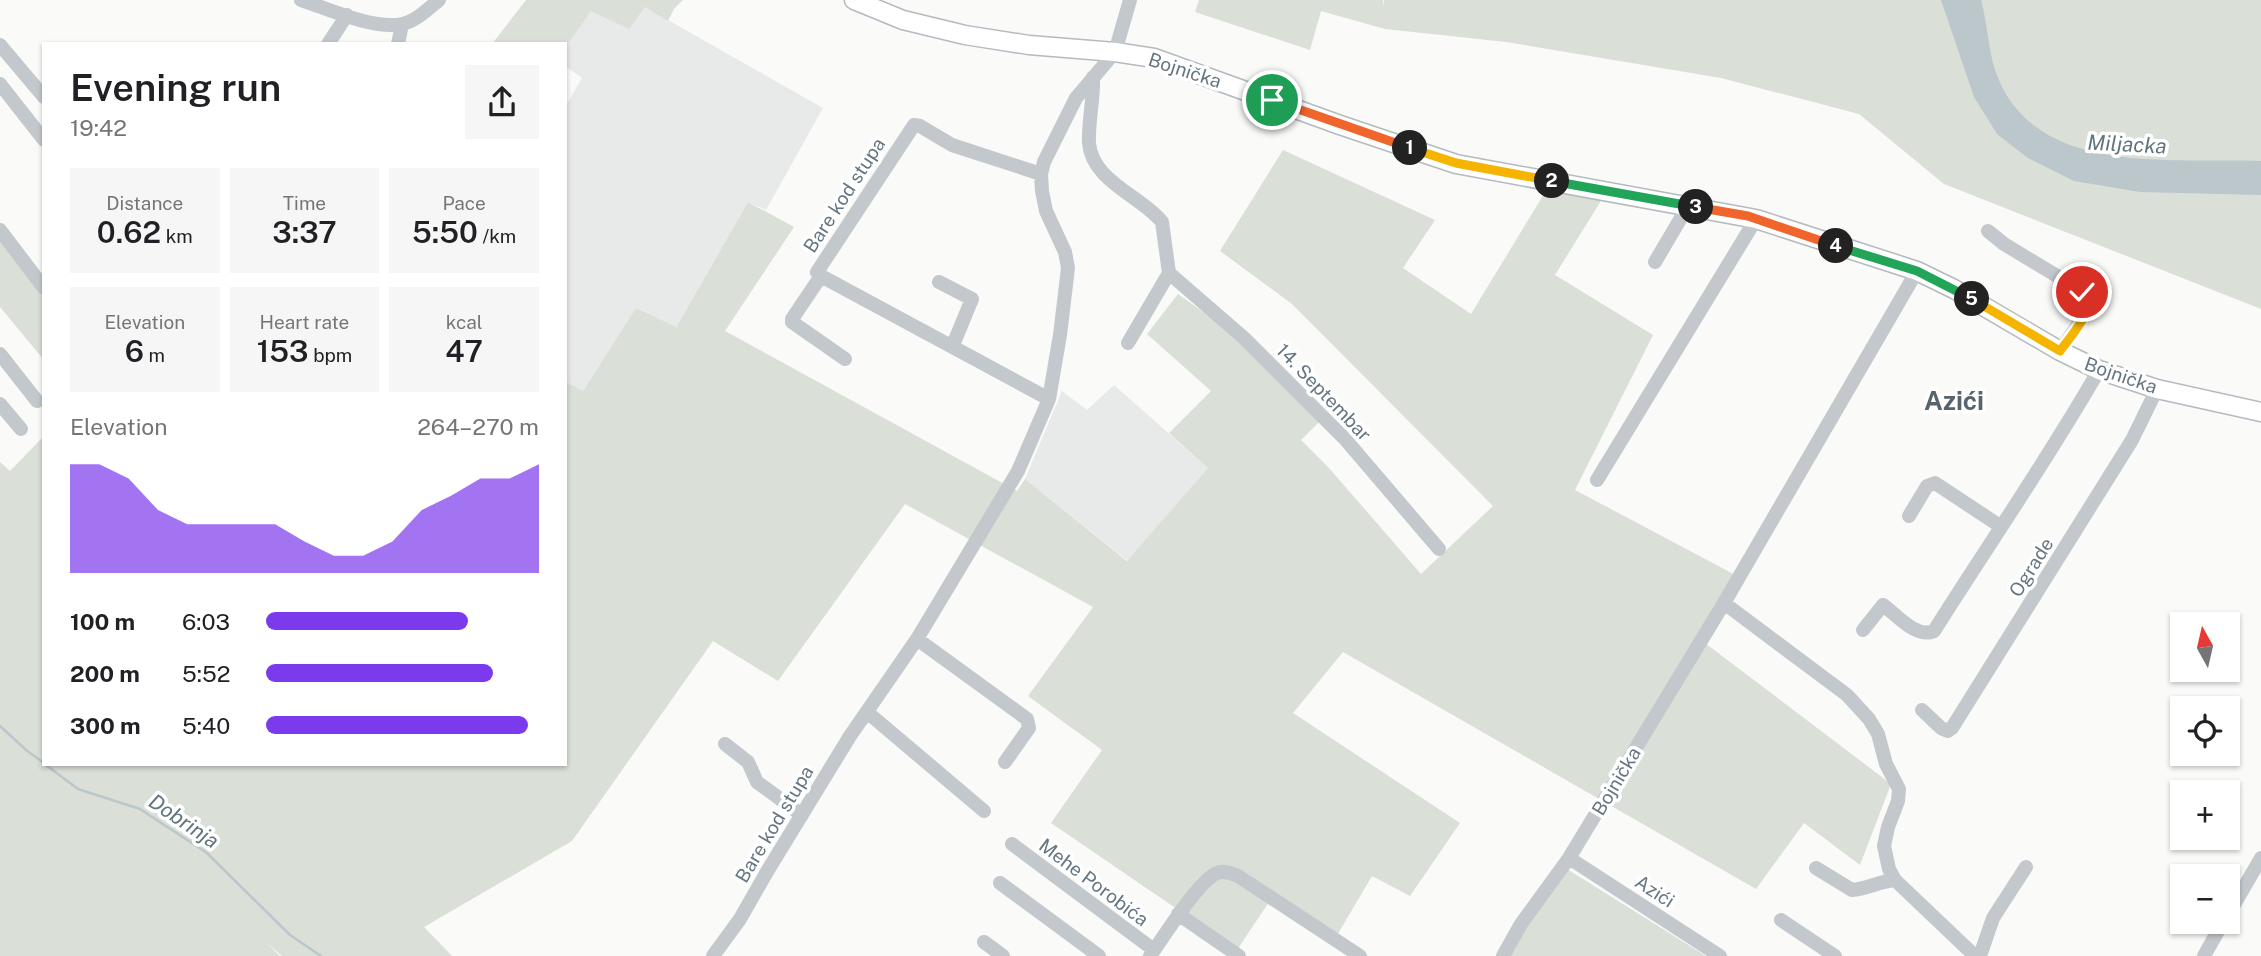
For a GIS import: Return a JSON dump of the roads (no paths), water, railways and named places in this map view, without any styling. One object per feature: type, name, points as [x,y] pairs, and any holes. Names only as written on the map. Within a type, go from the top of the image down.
[{"type":"main road","name":"Bojnička","points":[[854,0],[903,20],[965,35],[1029,45],[1154,58],[1340,125],[1456,163],[1756,219],[1917,271],[2099,370],[2157,389],[2261,412]]},
{"type":"street","points":[[301,0],[375,24],[402,24],[422,14],[439,0]]},
{"type":"street","points":[[1115,52],[1130,0]]},
{"type":"street","points":[[329,42],[347,15]]},
{"type":"street","points":[[398,42],[402,24]]},
{"type":"street","points":[[0,45],[42,95]]},
{"type":"street","name":"Bare kod stupa","points":[[722,954],[802,815],[917,639],[1018,471],[1049,399],[1068,268],[1065,252],[1046,211],[1041,174],[1044,162],[1076,98],[1115,52]]},
{"type":"street","points":[[1093,77],[1094,92],[1089,125],[1092,156],[1107,175],[1162,222],[1169,273],[1128,343]]},
{"type":"street","points":[[0,84],[42,136]]},
{"type":"street","name":"Bare kod stupa","points":[[1041,174],[952,145],[914,125],[817,272],[1049,399]]},
{"type":"street","points":[[1655,262],[1688,205]]},
{"type":"street","points":[[1597,480],[1756,219]]},
{"type":"street","points":[[0,230],[42,285]]},
{"type":"street","points":[[1988,231],[2085,296],[2085,315],[2060,351]]},
{"type":"street","name":"Bojnička","points":[[1503,956],[1521,923],[1569,858],[1724,603],[1917,271]]},
{"type":"street","name":"14. Septembar","points":[[1169,273],[1244,338],[1345,439],[1440,548]]},
{"type":"street","points":[[821,276],[792,322],[845,359]]},
{"type":"street","points":[[939,282],[972,299],[953,345]]},
{"type":"street","points":[[0,354],[37,401]]},
{"type":"street","points":[[1863,630],[1883,605],[1919,633],[1934,631],[2000,526],[2062,436],[2099,370]]},
{"type":"street","name":"Ograde","points":[[1922,710],[1941,728],[1948,731],[1951,729],[2132,440],[2157,389]]},
{"type":"street","points":[[0,404],[21,429]]},
{"type":"street","points":[[1909,516],[1927,486],[1935,483],[2000,526]]},
{"type":"street","points":[[1724,603],[1857,705],[1878,734],[1886,764],[1899,789],[1884,846],[1889,869],[1895,880],[1977,956],[1993,918],[2026,867]]},
{"type":"street","points":[[917,639],[1027,719],[1029,728],[1005,762]]},
{"type":"street","points":[[865,716],[960,799]]},
{"type":"street","points":[[865,716],[984,811]]},
{"type":"street","points":[[725,744],[748,762],[757,782],[802,815]]},
{"type":"street","name":"Mehe Porobića","points":[[1012,844],[1152,953],[1178,914],[1208,879],[1215,873],[1230,872],[1360,956]]},
{"type":"street","name":"Azići","points":[[1569,858],[1720,956]]},
{"type":"street","points":[[2240,894],[2261,858]]},
{"type":"street","points":[[1816,868],[1852,890],[1895,880]]},
{"type":"street","points":[[1000,883],[1099,956]]},
{"type":"street","name":"Mehe Porobića","points":[[1178,914],[1240,956]]},
{"type":"street","points":[[1781,920],[1835,956]]},
{"type":"street","points":[[2204,956],[2216,934]]},
{"type":"street","points":[[984,942],[1003,956]]},
{"type":"waterway","name":"Dobrinja","points":[[0,726],[42,762]]},
{"type":"waterway","name":"Dobrinja","points":[[47,766],[78,789],[140,809],[207,853],[290,935],[321,956]]},
{"type":"district","name":"Azići","points":[[1954,400]]},
{"type":"water label","name":"Miljacka","points":[[2127,144]]}]
